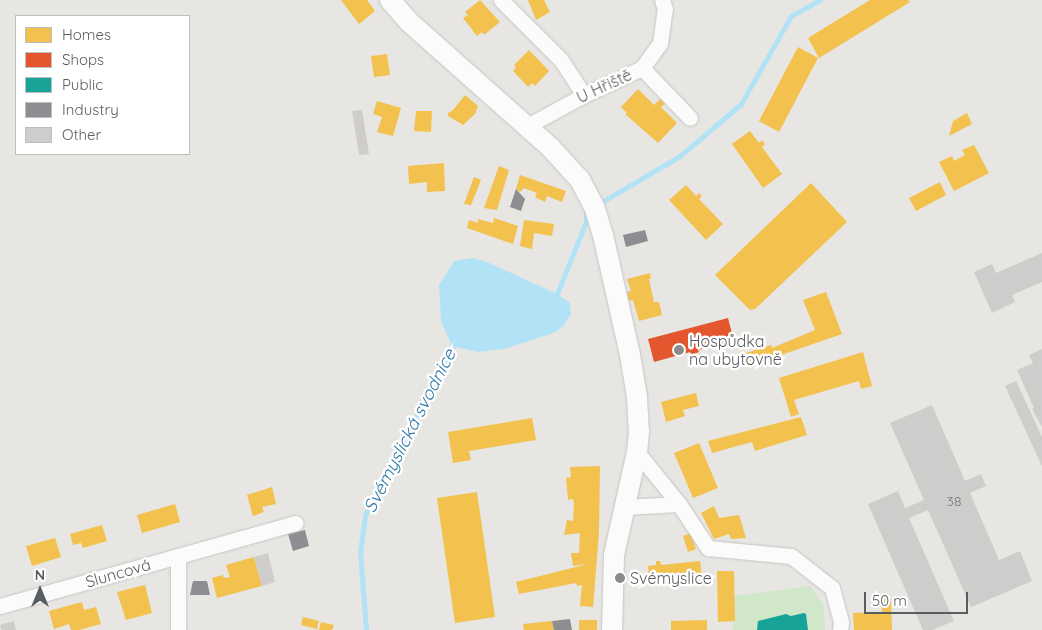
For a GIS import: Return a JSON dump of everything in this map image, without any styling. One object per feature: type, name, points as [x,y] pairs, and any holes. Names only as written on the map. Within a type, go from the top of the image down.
[{"type":"street","points":[[390,0],[408,21],[527,126],[580,180],[594,206],[603,235],[638,397],[639,431],[637,452],[614,555],[612,630]]},
{"type":"street","points":[[501,0],[561,60],[584,95]]},
{"type":"street","name":"U Hřiště","points":[[527,126],[584,95],[642,68],[660,43],[665,9],[662,0]]},
{"type":"street","points":[[642,68],[690,118]]},
{"type":"street","points":[[637,452],[679,504],[708,548],[790,556],[832,588],[840,630]]},
{"type":"street","points":[[624,508],[679,504]]},
{"type":"street","name":"Sluncová","points":[[0,606],[296,523]]},
{"type":"street","points":[[178,556],[178,630]]},
{"type":"green space","points":[[811,586],[823,604],[825,630],[808,630],[806,614],[804,613],[791,616],[786,614],[758,621],[758,630],[733,630],[735,596]]},
{"type":"water","points":[[472,258],[487,262],[557,294],[570,303],[571,314],[564,325],[556,332],[504,349],[479,352],[452,346],[441,321],[439,285],[454,261]]},
{"type":"building: Homes","points":[[341,0],[367,0],[375,11],[359,24]]},
{"type":"building: Homes","points":[[480,0],[500,22],[484,35],[482,32],[477,36],[463,18],[468,15],[465,12]]},
{"type":"building: Homes","points":[[528,0],[544,0],[550,12],[536,20]]},
{"type":"building: Homes","points":[[870,0],[908,0],[910,2],[819,58],[808,38]]},
{"type":"building: Homes","points":[[798,47],[818,58],[779,132],[759,121]]},
{"type":"building: Homes","points":[[529,50],[549,71],[535,86],[532,83],[528,87],[513,71],[516,67],[514,65]]},
{"type":"building: Homes","points":[[387,54],[390,75],[374,77],[371,56]]},
{"type":"building: Homes","points":[[638,89],[654,105],[660,99],[665,104],[661,107],[677,123],[658,143],[625,114],[627,113],[621,107]]},
{"type":"building: Homes","points":[[465,95],[478,106],[475,114],[463,125],[448,116],[448,113],[453,110]]},
{"type":"building: Homes","points":[[377,101],[401,108],[393,136],[377,132],[382,117],[373,114]]},
{"type":"building: Homes","points":[[416,111],[432,111],[431,132],[414,131]]},
{"type":"building: Homes","points":[[967,113],[972,124],[949,136],[953,121]]},
{"type":"building: Homes","points":[[750,131],[759,143],[762,140],[765,144],[762,147],[782,174],[763,188],[732,144]]},
{"type":"building: Homes","points":[[974,145],[989,173],[954,191],[939,162],[952,156],[954,161],[965,155],[962,150]]},
{"type":"building: Homes","points":[[444,163],[445,191],[427,192],[427,182],[409,184],[408,166]]},
{"type":"building: Homes","points":[[499,166],[509,170],[497,210],[484,208]]},
{"type":"building: Homes","points":[[520,175],[566,191],[562,202],[547,196],[545,202],[535,197],[537,193],[524,188],[520,192],[516,189]]},
{"type":"building: Homes","points":[[474,177],[481,180],[471,205],[464,204]]},
{"type":"building: Homes","points":[[940,182],[946,195],[916,211],[909,198]]},
{"type":"building: Homes","points":[[811,183],[847,222],[755,309],[750,310],[715,275]]},
{"type":"building: Homes","points":[[686,185],[696,196],[699,193],[702,196],[699,199],[723,224],[706,240],[669,200]]},
{"type":"building: Homes","points":[[494,218],[518,226],[513,244],[467,228],[469,220],[478,223],[478,219],[493,223]]},
{"type":"building: Homes","points":[[524,220],[554,224],[552,236],[534,233],[532,249],[520,246]]},
{"type":"building: Homes","points":[[650,273],[651,278],[649,279],[654,302],[659,302],[662,315],[639,321],[633,300],[629,301],[627,292],[631,291],[627,279]]},
{"type":"building: Homes","points":[[826,292],[842,334],[749,366],[746,353],[771,345],[772,348],[815,330],[803,300]]},
{"type":"building: Homes","points":[[863,352],[872,386],[861,389],[859,381],[794,400],[799,414],[791,417],[779,378]]},
{"type":"building: Homes","points":[[696,393],[699,406],[683,410],[685,416],[666,422],[661,402]]},
{"type":"building: Homes","points":[[801,417],[807,435],[755,451],[752,442],[712,453],[708,441]]},
{"type":"building: Homes","points":[[532,418],[536,440],[469,451],[471,460],[453,463],[448,432]]},
{"type":"building: Homes","points":[[699,443],[718,488],[693,498],[674,453]]},
{"type":"building: Homes","points":[[600,466],[599,533],[593,607],[580,606],[582,585],[577,586],[576,583],[519,594],[516,582],[588,564],[573,566],[571,553],[579,553],[580,533],[564,535],[567,520],[573,521],[574,503],[573,499],[568,500],[566,478],[571,477],[570,467]]},
{"type":"building: Homes","points":[[272,487],[276,504],[262,507],[264,512],[253,516],[247,495]]},
{"type":"building: Homes","points":[[477,492],[495,617],[455,623],[437,498]]},
{"type":"building: Homes","points":[[175,504],[180,522],[142,533],[137,515]]},
{"type":"building: Homes","points":[[714,506],[719,518],[739,515],[746,538],[731,539],[729,534],[714,539],[701,513]]},
{"type":"building: Homes","points":[[102,525],[107,541],[83,548],[81,543],[73,545],[70,534]]},
{"type":"building: Homes","points":[[691,533],[696,549],[688,552],[683,536]]},
{"type":"building: Homes","points":[[55,538],[61,557],[32,566],[26,546]]},
{"type":"building: Homes","points":[[254,557],[262,586],[217,598],[212,578],[223,575],[224,578],[230,577],[226,565]]},
{"type":"building: Homes","points":[[656,561],[660,561],[661,565],[700,561],[702,574],[649,579],[648,566],[656,565]]},
{"type":"building: Homes","points":[[717,571],[734,571],[735,621],[718,622]]},
{"type":"building: Homes","points":[[145,585],[152,613],[126,620],[117,592]]},
{"type":"building: Homes","points":[[881,599],[891,599],[892,630],[854,630],[853,613],[882,612]]},
{"type":"building: Homes","points":[[82,602],[84,610],[96,607],[101,624],[79,630],[71,630],[69,624],[54,629],[49,611]]},
{"type":"building: Homes","points":[[303,617],[319,621],[317,629],[301,625]]},
{"type":"building: Homes","points":[[579,620],[597,620],[597,630],[579,630]]},
{"type":"building: Homes","points":[[707,620],[707,630],[671,630],[671,621]]},
{"type":"building: Homes","points":[[552,621],[554,630],[524,630],[523,624]]},
{"type":"building: Homes","points":[[321,622],[334,625],[332,630],[319,630]]},
{"type":"building: Shops","points":[[728,318],[734,341],[698,350],[699,352],[691,355],[690,352],[654,362],[648,339]]},
{"type":"building: Public","points":[[786,614],[791,616],[806,614],[808,630],[757,630],[758,621]]},
{"type":"building: Industry","points":[[516,189],[525,199],[521,211],[510,207]]},
{"type":"building: Industry","points":[[645,230],[648,241],[626,247],[623,235]]},
{"type":"building: Industry","points":[[305,530],[309,546],[293,551],[288,534]]},
{"type":"building: Industry","points":[[193,581],[207,581],[210,595],[190,595]]},
{"type":"building: Industry","points":[[570,619],[572,630],[554,630],[552,621]]},
{"type":"building: Other","points":[[362,110],[369,154],[359,155],[352,111]]},
{"type":"building: Other","points":[[1042,253],[1042,282],[1012,295],[1015,302],[992,313],[974,272],[992,264],[996,273]]},
{"type":"building: Other","points":[[1042,349],[1042,427],[1032,409],[1034,408],[1017,370],[1033,363],[1029,355]]},
{"type":"building: Other","points":[[1016,381],[1042,437],[1042,466],[1005,386]]},
{"type":"building: Other","points":[[932,405],[965,481],[981,474],[986,486],[970,493],[999,560],[1020,551],[1032,581],[971,607],[928,510],[909,518],[954,621],[932,630],[923,630],[868,504],[898,491],[905,508],[924,500],[890,423]]},
{"type":"building: Other","points":[[268,553],[275,582],[262,586],[254,557]]},
{"type":"building: Other","points":[[14,621],[16,630],[1,630],[0,625]]},
{"type":"waterway","name":"Svémyslická svodnice","points":[[602,202],[680,156],[741,104],[791,16],[820,0]]},
{"type":"waterway","name":"Svémyslická svodnice","points":[[553,296],[557,294],[586,222],[586,211]]},
{"type":"waterway","name":"Svémyslická svodnice","points":[[366,630],[360,552],[365,515],[452,346],[456,343]]},
{"type":"place","name":"Hospůdka na ubytovně","points":[[679,350]]},
{"type":"place","name":"Svémyslice","points":[[620,578]]}]
